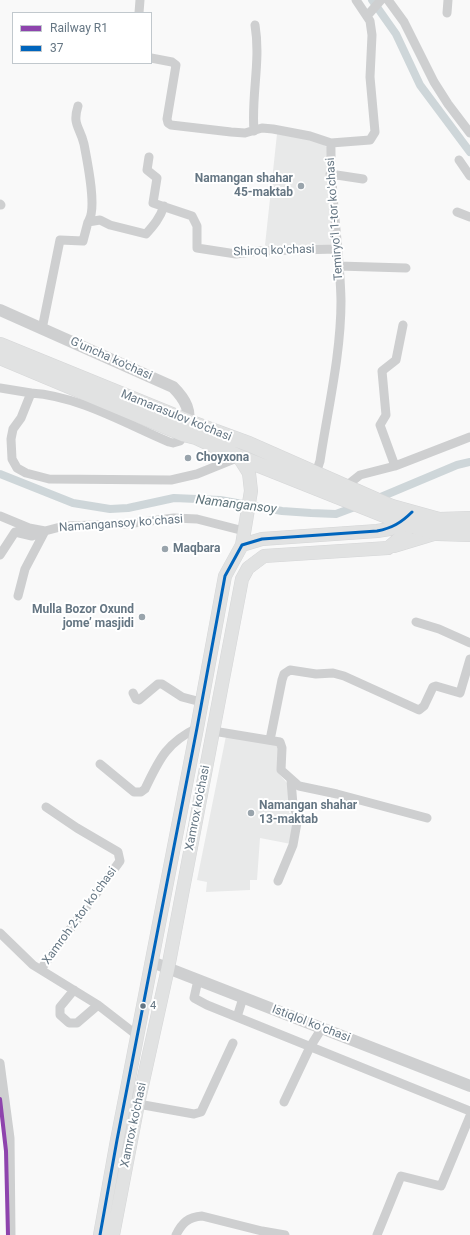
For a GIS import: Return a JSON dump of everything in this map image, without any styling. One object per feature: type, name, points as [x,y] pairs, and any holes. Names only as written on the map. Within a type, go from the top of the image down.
[{"type":"main road","name":"Mamarasulov ko'chasi","points":[[0,345],[186,428],[196,437],[239,457],[348,492]]},
{"type":"main road","name":"Mamarasulov ko'chasi","points":[[0,357],[186,428],[249,444],[316,473],[348,492]]},
{"type":"main road","points":[[100,1235],[198,728],[201,702],[225,576],[242,545],[251,491],[249,473],[239,457]]},
{"type":"main road","points":[[348,492],[437,533],[470,534]]},
{"type":"main road","points":[[401,516],[439,520],[470,519]]},
{"type":"main road","points":[[242,545],[262,539],[377,532],[390,529],[401,516]]},
{"type":"main road","points":[[388,548],[403,536],[401,516]]},
{"type":"main road","name":"Xamrox ko'chasi","points":[[113,1235],[138,1104],[168,968],[242,579],[248,568],[264,556],[388,548],[437,533]]},
{"type":"street","points":[[139,12],[140,0]]},
{"type":"street","points":[[330,143],[367,141],[374,137],[375,132],[370,77],[372,35],[370,21],[368,15],[356,0]]},
{"type":"street","points":[[368,15],[383,0],[404,22],[434,82],[448,104],[470,133]]},
{"type":"street","points":[[447,13],[448,0]]},
{"type":"street","points":[[254,131],[253,115],[257,42],[255,25]]},
{"type":"street","name":"Temiryoʻl 1-tor koʻchasi","points":[[152,58],[176,65],[167,119],[168,124],[209,131],[231,132],[254,131],[262,128],[272,128],[310,136],[330,143],[330,174],[341,301],[340,328],[336,365],[320,461],[316,473]]},
{"type":"street","points":[[42,329],[60,240],[84,241],[89,220],[92,216],[90,187],[83,143],[74,117],[78,106]]},
{"type":"street","name":"Shiroq koʻchasi","points":[[149,157],[147,170],[157,178],[153,203],[158,206],[164,206],[192,216],[197,226],[197,248],[236,254],[258,251],[337,249]]},
{"type":"street","points":[[459,160],[470,176]]},
{"type":"street","points":[[330,174],[363,179]]},
{"type":"street","points":[[89,220],[104,221],[110,225],[146,234],[151,225],[159,218],[164,206]]},
{"type":"street","points":[[457,212],[470,217]]},
{"type":"street","points":[[338,266],[406,268]]},
{"type":"street","name":"G'uncha ko'chasi","points":[[0,310],[173,387],[183,397],[188,406],[186,428]]},
{"type":"street","points":[[395,466],[380,425],[386,415],[382,371],[396,360],[403,325]]},
{"type":"street","points":[[0,388],[44,394],[86,406],[169,442],[178,442],[186,428]]},
{"type":"street","points":[[31,393],[21,418],[13,429],[11,439],[13,463],[17,468],[26,473],[49,479],[171,480],[197,474],[239,457]]},
{"type":"street","points":[[348,492],[360,475],[395,466],[470,437]]},
{"type":"street","name":"Namangansoy koʻchasi","points":[[0,516],[28,528],[45,531],[64,526],[126,524],[174,518],[197,519],[245,525]]},
{"type":"street","points":[[0,555],[15,532],[32,536],[45,531]]},
{"type":"street","points":[[18,596],[25,569],[45,531]]},
{"type":"street","points":[[416,622],[439,629],[470,643]]},
{"type":"street","points":[[270,740],[283,677],[290,670],[316,674],[334,673],[344,676],[419,710],[424,706],[433,687],[436,686],[460,693],[470,659]]},
{"type":"street","points":[[133,693],[136,699],[139,700],[158,684],[162,684],[182,697],[201,702]]},
{"type":"street","points":[[100,764],[134,792],[141,792],[145,789],[163,753],[184,734],[198,728]]},
{"type":"street","points":[[213,731],[280,742],[282,744],[280,768],[299,786],[337,794],[427,818]]},
{"type":"street","points":[[278,881],[293,845],[298,817],[293,805],[291,780]]},
{"type":"street","name":"Xamroh 2-tor koʻchasi","points":[[41,969],[120,861],[118,852],[76,828],[46,808]]},
{"type":"street","points":[[0,933],[32,965],[41,969],[98,1005],[138,1036]]},
{"type":"street","name":"Istiqlol koʻchasi","points":[[152,962],[470,1086]]},
{"type":"street","points":[[198,980],[194,998],[310,1047],[470,1111]]},
{"type":"street","points":[[74,990],[60,1007],[60,1015],[66,1020],[77,1023],[98,1005]]},
{"type":"street","points":[[237,1017],[243,998]]},
{"type":"street","points":[[284,1102],[310,1047],[322,1028]]},
{"type":"street","points":[[138,1104],[194,1114],[201,1112],[233,1043]]},
{"type":"street","points":[[0,1063],[10,1138],[11,1235]]},
{"type":"street","points":[[377,1235],[401,1176],[441,1186],[470,1116]]},
{"type":"street","points":[[176,1235],[182,1224],[192,1217],[202,1216],[262,1231],[285,1235]]},
{"type":"shaded area","name":"Namangan shahar 45-maktab","points":[[277,134],[318,140],[328,148],[334,245],[270,249],[265,245]]},
{"type":"shaded area","name":"Namangan shahar 13-maktab","points":[[226,736],[281,745],[278,773],[288,784],[290,797],[289,813],[295,814],[291,844],[260,838],[257,880],[250,880],[250,890],[206,892],[207,882],[197,880]]},
{"type":"waterway","points":[[372,0],[396,34],[420,85],[470,152]]},
{"type":"waterway","name":"Namangansoy","points":[[376,499],[457,465],[470,462]]},
{"type":"waterway","name":"Namangansoy","points":[[0,474],[73,503],[110,509],[128,508],[174,498],[220,500],[282,511],[336,514],[360,505]]},
{"type":"rail line","name":"R1","points":[[0,1099],[6,1151],[8,1235]]},
{"type":"transit line","name":"37","points":[[100,1235],[225,576],[242,545],[262,539],[377,531],[396,524],[412,512]]},
{"type":"place","name":"Namangan shahar 45-maktab","points":[[301,186]]},
{"type":"place","name":"Choyxona","points":[[188,458]]},
{"type":"place","name":"Maqbara","points":[[165,549]]},
{"type":"place","name":"Mulla Bozor Oxund jome’ masjidi","points":[[142,617]]},
{"type":"place","name":"Namangan shahar 13-maktab","points":[[251,813]]},
{"type":"place","name":"4","points":[[143,1006]]}]
